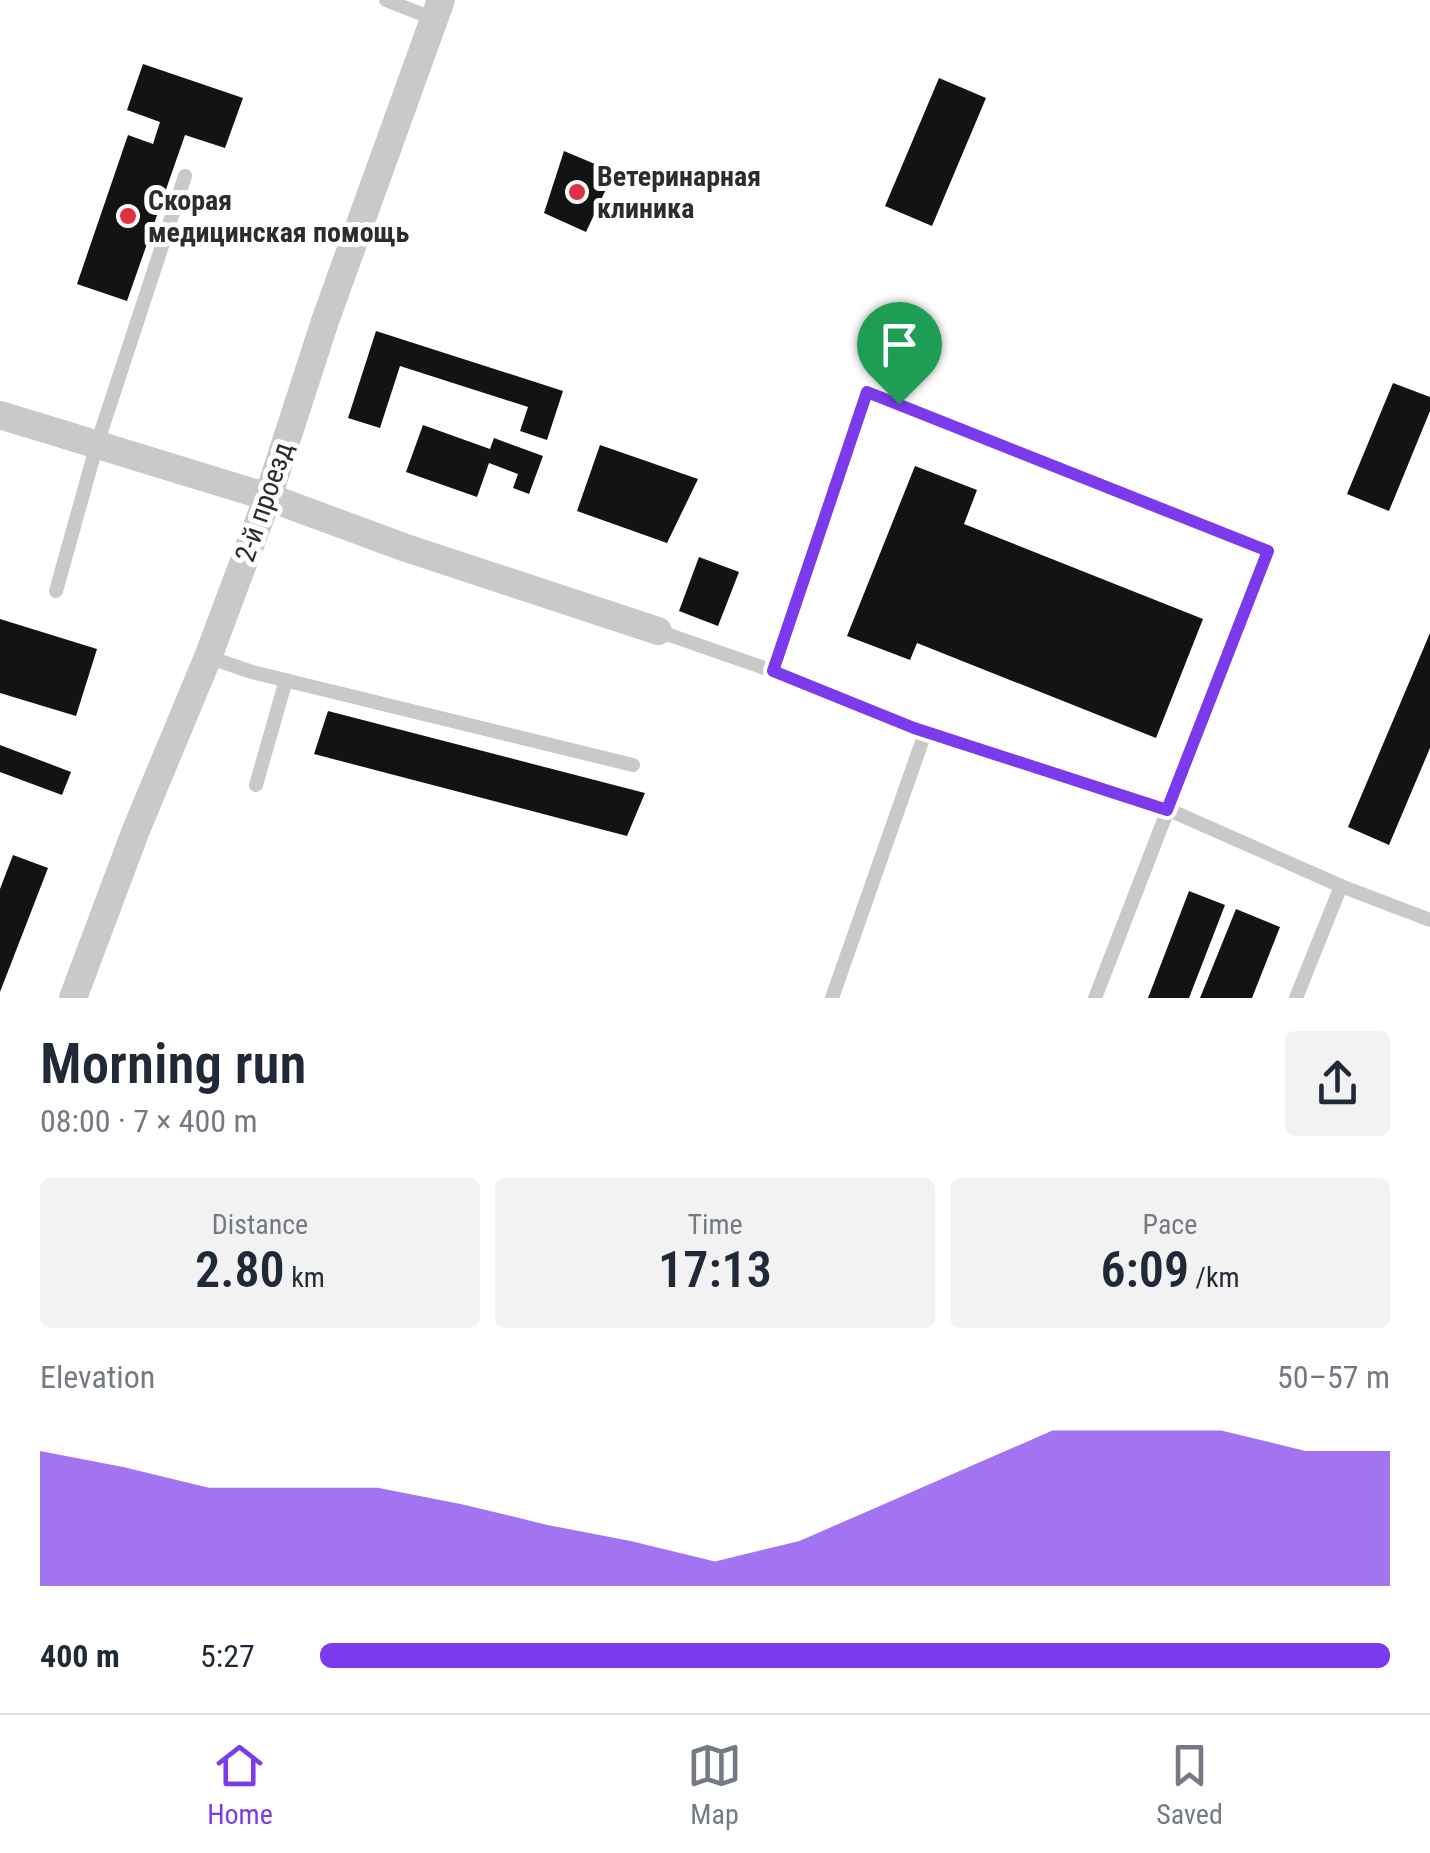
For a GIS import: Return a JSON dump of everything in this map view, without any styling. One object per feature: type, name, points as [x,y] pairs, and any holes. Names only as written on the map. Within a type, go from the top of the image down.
[{"type":"street","name":"2-й проезд","points":[[73,998],[268,496],[324,321],[438,9]]},
{"type":"street","points":[[0,416],[268,496],[406,548],[658,631]]},
{"type":"lane","points":[[386,0],[438,9]]},
{"type":"lane","points":[[56,591],[97,444],[185,176]]},
{"type":"lane","points":[[773,671],[867,392],[1268,551],[1095,998]]},
{"type":"lane","points":[[658,631],[773,671],[925,732],[832,998]]},
{"type":"lane","points":[[208,657],[286,680],[633,765]]},
{"type":"lane","points":[[256,784],[286,680]]},
{"type":"lane","points":[[914,728],[1167,810],[1430,920]]},
{"type":"lane","points":[[1296,998],[1342,886]]},
{"type":"building","name":"Скорая медицинская помощь","points":[[143,64],[243,98],[225,148],[185,135],[127,301],[77,284],[128,135],[153,144],[160,122],[127,110]]},
{"type":"building","points":[[939,78],[986,98],[932,226],[885,206]]},
{"type":"building","name":"Ветеринарная клиника","points":[[564,151],[614,172],[586,232],[544,213]]},
{"type":"building","points":[[376,331],[563,391],[547,440],[520,431],[528,407],[400,366],[380,428],[348,418]]},
{"type":"building","points":[[1393,383],[1430,397],[1430,411],[1389,511],[1347,494]]},
{"type":"building","points":[[423,425],[490,449],[494,438],[543,456],[529,494],[513,488],[518,474],[489,463],[477,497],[406,472]]},
{"type":"building","points":[[600,445],[698,479],[667,543],[577,511]]},
{"type":"building","points":[[915,466],[977,490],[964,524],[1203,619],[1156,738],[917,643],[910,660],[847,636]]},
{"type":"building","points":[[699,557],[739,572],[718,626],[679,611]]},
{"type":"building","points":[[0,619],[97,649],[76,716],[0,693]]},
{"type":"building","points":[[1430,633],[1430,748],[1389,845],[1348,827]]},
{"type":"building","points":[[328,711],[645,793],[627,836],[314,754]]},
{"type":"building","points":[[0,745],[71,772],[62,795],[0,772]]},
{"type":"building","points":[[13,855],[48,868],[0,992],[0,889]]},
{"type":"building","points":[[1189,891],[1225,905],[1189,998],[1148,998]]},
{"type":"building","points":[[1236,909],[1280,927],[1252,998],[1200,998]]},
{"type":"place","name":"Ветеринарная клиника","points":[[577,192]]},
{"type":"place","name":"Скорая медицинская помощь","points":[[128,216]]},
{"type":"route","points":[[867,392],[899,404],[1268,551],[1167,810],[914,728],[773,671],[867,392]]}]
